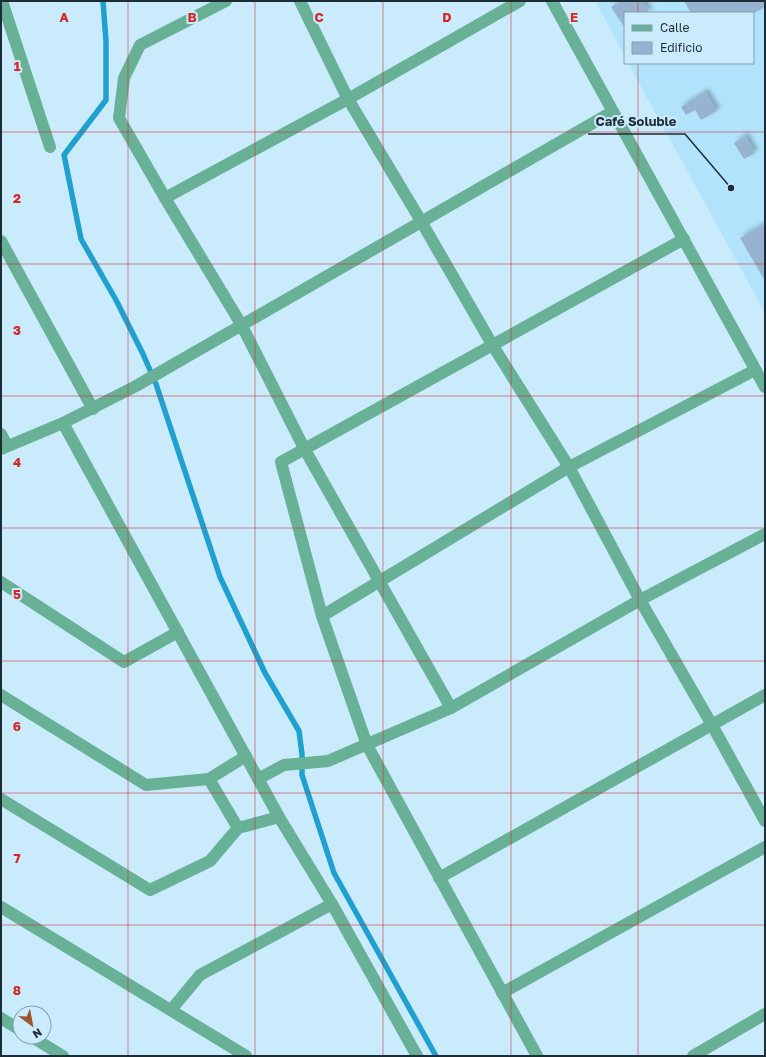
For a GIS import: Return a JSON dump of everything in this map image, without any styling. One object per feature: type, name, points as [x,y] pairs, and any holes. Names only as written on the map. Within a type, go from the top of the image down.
[{"type":"street","points":[[2,1],[50,147]]},
{"type":"street","points":[[226,1],[140,45],[124,78],[119,118],[241,324],[304,448],[451,708]]},
{"type":"street","points":[[300,1],[348,98],[493,346],[569,467],[640,600],[765,821]]},
{"type":"street","points":[[165,198],[348,98],[520,1]]},
{"type":"street","points":[[552,1],[612,112],[765,386]]},
{"type":"street","points":[[1,434],[4,447],[93,409],[136,386],[241,324],[612,112]]},
{"type":"street","points":[[537,1056],[367,745],[322,616],[281,462],[684,239]]},
{"type":"street","points":[[1,241],[93,409]]},
{"type":"street","points":[[322,616],[569,467],[755,370]]},
{"type":"street","points":[[63,423],[279,817],[332,904],[417,1056]]},
{"type":"street","points":[[258,779],[284,765],[328,762],[451,708],[640,600],[765,534]]},
{"type":"street","points":[[1,582],[124,662],[178,632]]},
{"type":"street","points":[[1,695],[146,785],[209,779],[246,756]]},
{"type":"street","points":[[440,878],[765,695]]},
{"type":"street","points":[[209,779],[238,828]]},
{"type":"street","points":[[1,799],[150,890],[210,861],[238,828],[279,817]]},
{"type":"street","points":[[502,993],[765,847]]},
{"type":"street","points":[[170,1010],[200,975],[332,904]]},
{"type":"street","points":[[1,907],[246,1056]]},
{"type":"street","points":[[693,1056],[765,1014]]},
{"type":"street","points":[[1,1018],[12,1025]]},
{"type":"street","points":[[45,1045],[63,1056]]},
{"type":"shaded area","points":[[595,1],[765,1],[765,313],[629,64],[754,64],[754,12],[624,12],[624,55]]},
{"type":"building","points":[[621,1],[642,1],[649,12],[624,12],[624,26],[611,7]]},
{"type":"building","points":[[684,1],[765,1],[765,7],[754,13],[690,12]]},
{"type":"building","points":[[705,92],[717,111],[701,120],[695,110],[686,115],[681,107]]},
{"type":"building","points":[[745,136],[755,153],[744,159],[734,143]]},
{"type":"building","points":[[765,224],[765,281],[740,238]]},
{"type":"waterway","points":[[103,1],[106,41],[106,100],[64,155],[81,239],[116,300],[143,354],[156,384],[220,577],[265,673],[299,731],[302,754],[302,775],[334,873],[436,1056]]},
{"type":"place","name":"Café Soluble","points":[[731,188]]}]
